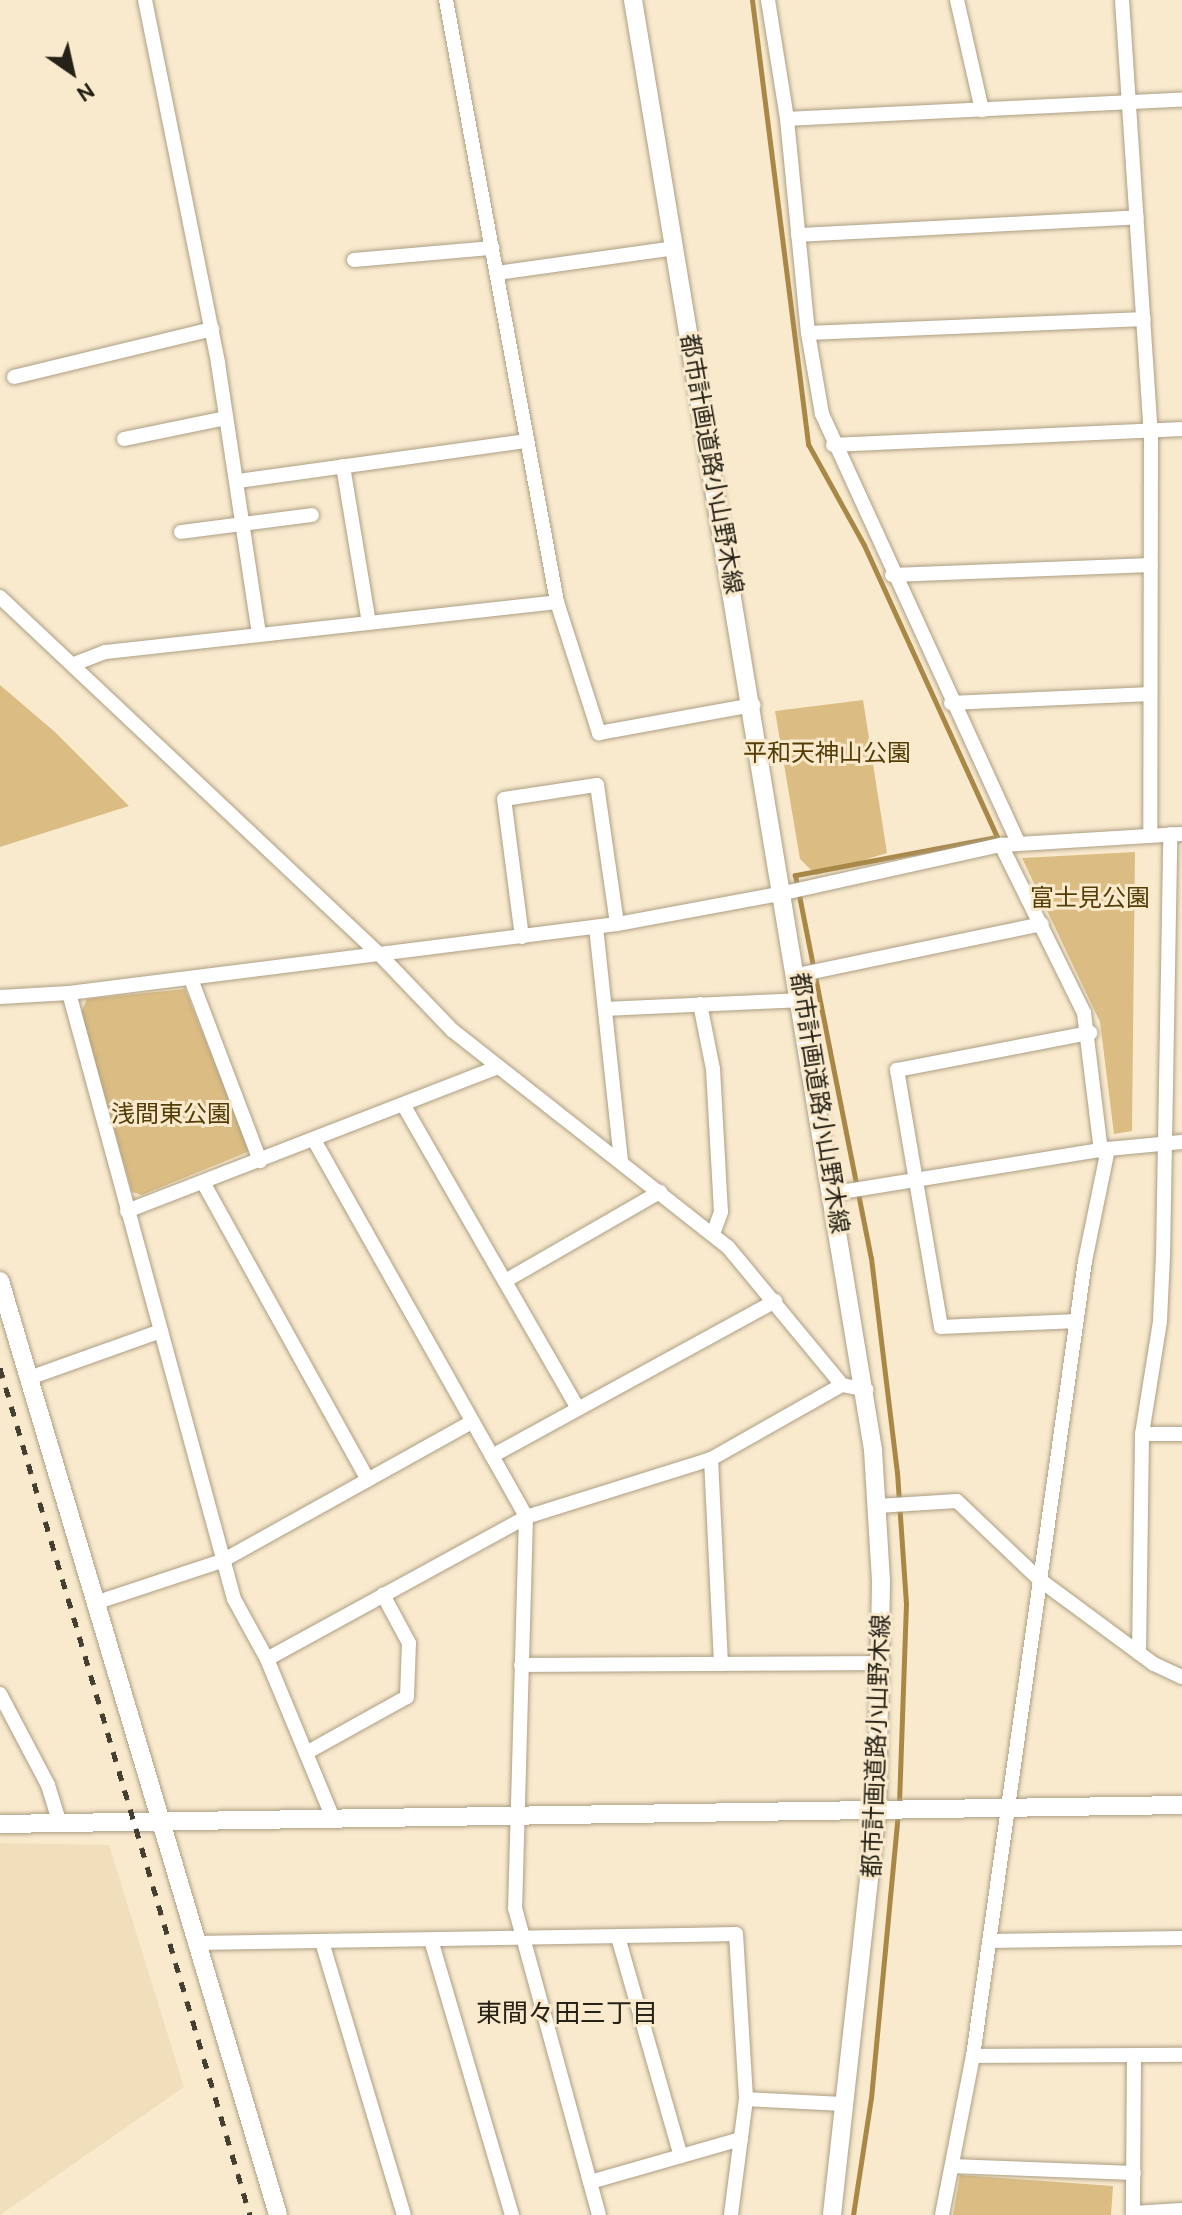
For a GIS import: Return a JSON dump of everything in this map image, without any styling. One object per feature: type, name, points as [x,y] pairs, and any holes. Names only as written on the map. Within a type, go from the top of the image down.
[{"type":"street","points":[[145,0],[212,329],[245,525],[259,635]]},
{"type":"street","points":[[446,0],[557,602],[599,733],[753,705]]},
{"type":"street","name":"都市計画道路小山野木線","points":[[633,0],[867,1390],[877,1506],[882,1663],[877,1807],[832,2215]]},
{"type":"street","points":[[768,0],[787,119],[808,333],[833,445],[1018,843]]},
{"type":"street","points":[[957,0],[982,110]]},
{"type":"street","points":[[1122,0],[1151,431],[1150,835]]},
{"type":"street","points":[[787,119],[1182,100]]},
{"type":"street","points":[[798,235],[1137,217]]},
{"type":"street","points":[[354,260],[492,248]]},
{"type":"street","points":[[497,273],[675,248]]},
{"type":"street","points":[[808,333],[1144,319]]},
{"type":"street","points":[[14,377],[212,329]]},
{"type":"street","points":[[124,439],[226,418]]},
{"type":"street","points":[[833,445],[1182,429]]},
{"type":"street","points":[[238,481],[527,441]]},
{"type":"street","points":[[343,466],[369,623]]},
{"type":"street","points":[[181,532],[312,515]]},
{"type":"street","points":[[892,575],[1151,565]]},
{"type":"street","points":[[0,597],[381,956],[452,1030],[713,1234],[775,1301],[842,1385],[867,1390]]},
{"type":"street","points":[[74,664],[106,652],[557,602]]},
{"type":"street","points":[[951,703],[1150,694]]},
{"type":"street","points":[[522,937],[504,799],[597,785],[617,924]]},
{"type":"street","points":[[0,997],[69,993],[191,979],[617,924],[784,893],[1001,845],[1176,834],[1160,1321],[1142,1434],[1139,1653]]},
{"type":"street","points":[[942,2215],[973,2056],[1076,1321],[1104,1150],[1090,1033],[1042,924],[1001,845]]},
{"type":"street","points":[[798,975],[1042,924]]},
{"type":"street","points":[[596,927],[621,1161]]},
{"type":"street","points":[[191,979],[260,1161]]},
{"type":"street","points":[[69,993],[234,1599],[267,1659],[333,1818]]},
{"type":"street","points":[[605,1009],[802,1000]]},
{"type":"street","points":[[700,1004],[713,1069],[721,1212],[713,1234]]},
{"type":"street","points":[[1076,1321],[941,1327],[897,1070],[1090,1033]]},
{"type":"street","points":[[127,1211],[204,1184],[498,1067]]},
{"type":"street","points":[[404,1106],[578,1409]]},
{"type":"street","points":[[314,1140],[526,1517],[514,1817],[515,1908],[599,2215]]},
{"type":"street","points":[[835,1193],[1104,1150],[1182,1142]]},
{"type":"street","points":[[204,1184],[368,1480]]},
{"type":"street","points":[[505,1281],[660,1192]]},
{"type":"street","points":[[0,1281],[278,2215]]},
{"type":"street","points":[[492,1456],[775,1301]]},
{"type":"street","points":[[29,1378],[161,1331]]},
{"type":"street","points":[[267,1659],[526,1517],[711,1459],[842,1385]]},
{"type":"street","points":[[95,1603],[222,1561],[472,1422]]},
{"type":"street","points":[[1142,1434],[1182,1434]]},
{"type":"street","points":[[711,1459],[721,1664]]},
{"type":"street","points":[[877,1506],[957,1501],[1040,1580],[1139,1653],[1182,1677]]},
{"type":"street","points":[[306,1753],[407,1697],[409,1643],[383,1595]]},
{"type":"street","points":[[521,1665],[882,1663]]},
{"type":"street","points":[[0,1694],[48,1785],[60,1824]]},
{"type":"street","points":[[0,1824],[160,1824],[877,1807],[1182,1805]]},
{"type":"street","points":[[195,1943],[736,1934],[746,2099],[731,2215]]},
{"type":"street","points":[[618,1937],[681,2156]]},
{"type":"street","points":[[989,1941],[1182,1938]]},
{"type":"street","points":[[431,1940],[512,2215]]},
{"type":"street","points":[[322,1942],[404,2215]]},
{"type":"street","points":[[1134,2055],[1133,2213],[1182,2210]]},
{"type":"street","points":[[973,2056],[1182,2055]]},
{"type":"street","points":[[746,2099],[846,2104]]},
{"type":"street","points":[[590,2182],[741,2139]]},
{"type":"street","points":[[952,2166],[1134,2173]]},
{"type":"shaded area","points":[[0,1843],[109,1845],[184,2087],[0,2215]]},
{"type":"green space","points":[[0,685],[55,732],[129,806],[0,847]]},
{"type":"green space","name":"平和天神山公園","points":[[863,700],[887,853],[816,875],[800,859],[775,711]]},
{"type":"green space","name":"富士見公園","points":[[1135,852],[1132,1131],[1114,1134],[1100,1022],[1022,858]]},
{"type":"green space","name":"浅間東公園","points":[[185,989],[250,1151],[142,1195],[132,1192],[81,1012],[87,999]]},
{"type":"green space","points":[[960,2175],[1113,2186],[1111,2215],[953,2215]]},
{"type":"waterway","points":[[752,0],[808,444],[864,545],[997,837],[795,875],[871,1258],[897,1472],[906,1603],[899,1805]]},
{"type":"waterway","points":[[853,2215],[871,2098],[898,1815]]},
{"type":"railway","points":[[0,1368],[250,2215]]},
{"type":"district","name":"東間々田三丁目","points":[[567,2014]]}]
